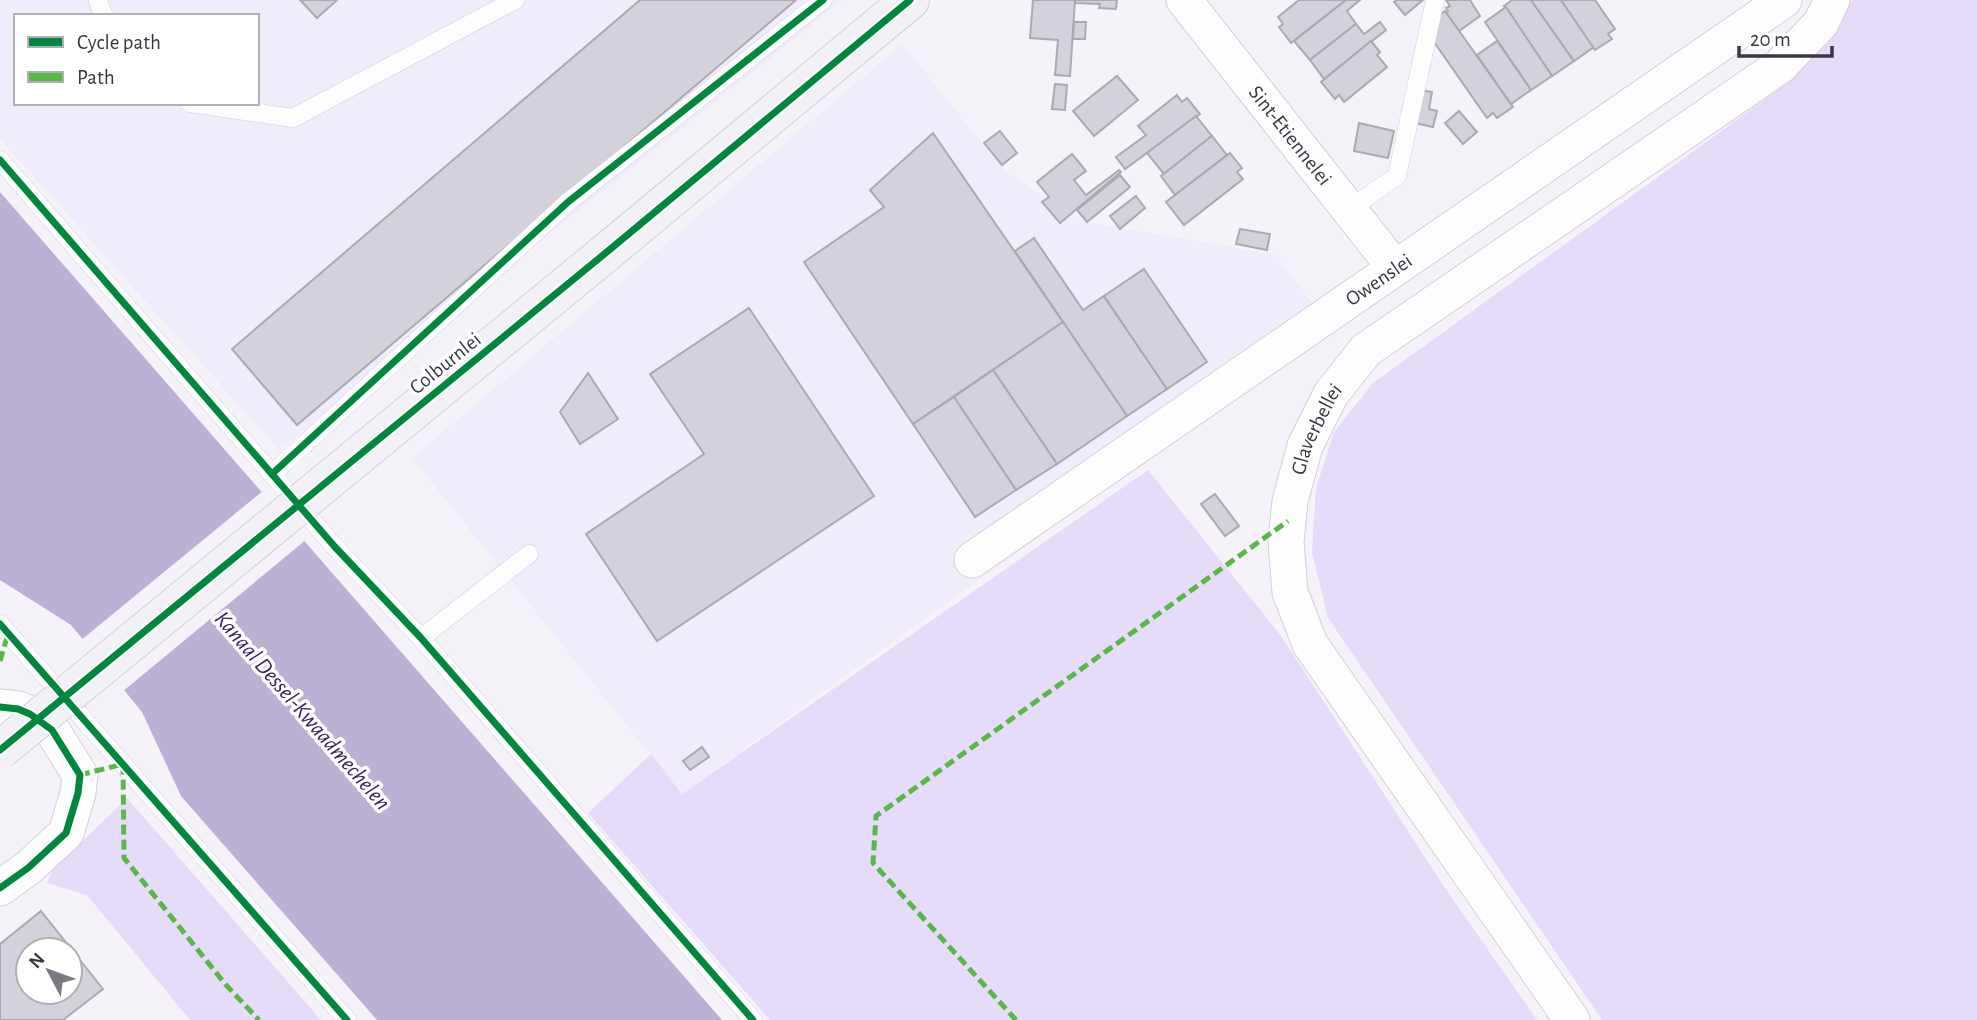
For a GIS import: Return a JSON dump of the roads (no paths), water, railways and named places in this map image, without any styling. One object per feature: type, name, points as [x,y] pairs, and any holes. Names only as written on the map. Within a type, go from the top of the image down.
[{"type":"street","name":"Colburnlei","points":[[0,750],[910,0]]},
{"type":"street","name":"Sint-Etiennelei","points":[[1184,0],[1395,268]]},
{"type":"street","name":"Owenslei","points":[[972,560],[1784,0]]},
{"type":"street","name":"Glaverbellei","points":[[1572,1020],[1310,645],[1290,592],[1286,541],[1290,501],[1305,446],[1325,405],[1366,350],[1780,66],[1821,23],[1832,0]]},
{"type":"street","points":[[0,707],[18,709],[30,714],[52,730],[80,775],[78,793],[66,833],[28,868],[0,888]]},
{"type":"lane","points":[[204,105],[293,118],[515,0]]},
{"type":"lane","points":[[272,474],[568,202],[823,0]]},
{"type":"lane","points":[[1348,210],[1397,176],[1435,0]]},
{"type":"lane","points":[[0,160],[335,547],[421,638],[754,1020]]},
{"type":"lane","points":[[421,638],[529,554]]},
{"type":"lane","points":[[0,624],[347,1020]]},
{"type":"water","name":"Kanaal Dessel-Kwaadmechelen","points":[[0,192],[722,1020],[377,1020],[181,796],[142,712],[71,625],[0,580]]}]
